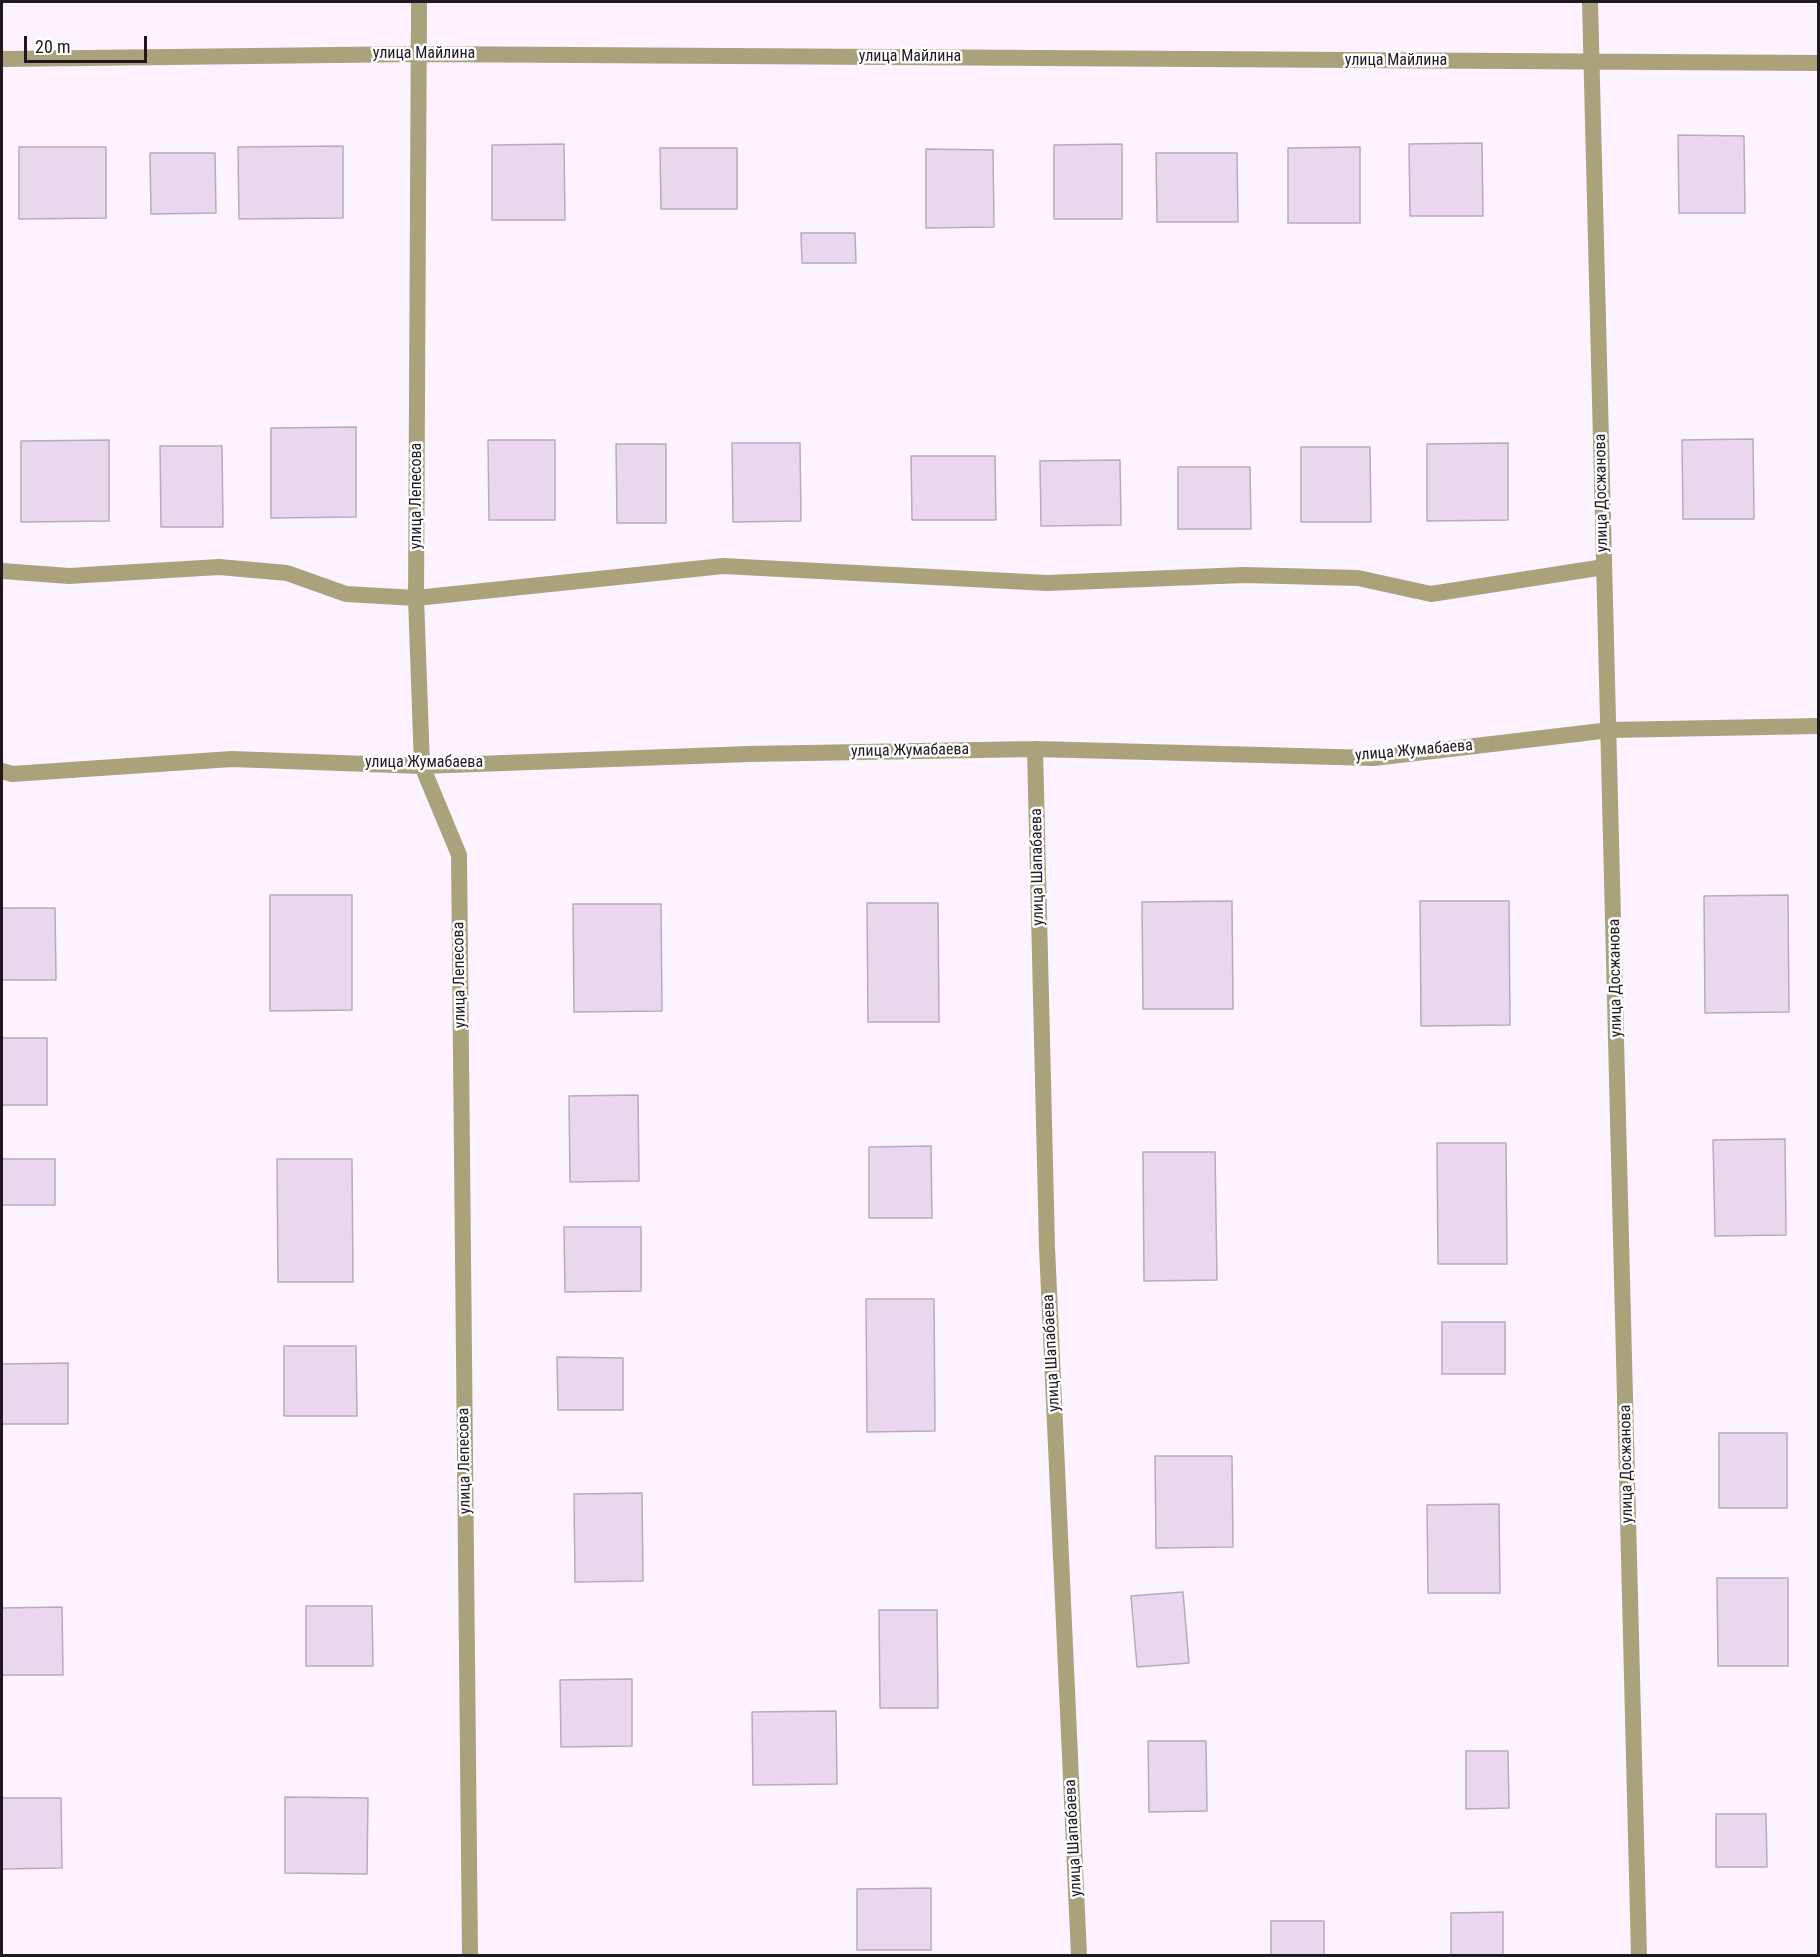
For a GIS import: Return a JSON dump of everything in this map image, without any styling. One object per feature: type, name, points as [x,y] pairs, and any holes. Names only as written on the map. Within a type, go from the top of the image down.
[{"type":"street","name":"улица Лепесова","points":[[419,2],[416,598],[422,766],[459,855],[470,1956]]},
{"type":"street","name":"улица Досжанова","points":[[1590,2],[1639,1956]]},
{"type":"street","name":"улица Майлина","points":[[2,59],[419,54],[1818,63]]},
{"type":"street","points":[[2,571],[69,576],[219,567],[287,573],[346,594],[416,598],[723,566],[1047,583],[1244,575],[1358,578],[1431,594],[1604,567]]},
{"type":"street","name":"улица Жумабаева","points":[[2,771],[12,774],[232,759],[422,766],[738,754],[1035,749],[1374,758],[1610,730],[1818,726]]},
{"type":"street","name":"улица Шапабаева","points":[[1035,749],[1047,1247],[1079,1956]]},
{"type":"building","points":[[1678,135],[1744,136],[1745,213],[1679,213]]},
{"type":"building","points":[[1482,143],[1483,216],[1410,216],[1409,144]]},
{"type":"building","points":[[564,144],[565,220],[492,220],[492,145]]},
{"type":"building","points":[[1122,144],[1122,219],[1054,219],[1054,145]]},
{"type":"building","points":[[343,146],[343,218],[239,219],[238,147]]},
{"type":"building","points":[[19,147],[106,147],[106,218],[19,219]]},
{"type":"building","points":[[1360,147],[1360,223],[1288,223],[1288,148]]},
{"type":"building","points":[[660,148],[737,148],[737,209],[661,209]]},
{"type":"building","points":[[926,149],[993,150],[994,227],[926,228]]},
{"type":"building","points":[[150,153],[215,153],[216,213],[151,214]]},
{"type":"building","points":[[1156,153],[1237,153],[1238,222],[1157,222]]},
{"type":"building","points":[[801,233],[855,233],[856,263],[802,263]]},
{"type":"building","points":[[356,427],[356,517],[271,518],[271,428]]},
{"type":"building","points":[[1753,439],[1754,519],[1683,519],[1682,440]]},
{"type":"building","points":[[109,440],[109,521],[21,522],[21,441]]},
{"type":"building","points":[[488,440],[555,440],[555,520],[489,520]]},
{"type":"building","points":[[732,443],[800,443],[801,521],[733,522]]},
{"type":"building","points":[[1508,443],[1508,520],[1427,521],[1427,444]]},
{"type":"building","points":[[616,444],[666,444],[666,523],[617,523]]},
{"type":"building","points":[[160,446],[222,446],[223,527],[161,527]]},
{"type":"building","points":[[1301,447],[1370,447],[1371,522],[1301,522]]},
{"type":"building","points":[[911,456],[995,456],[996,520],[912,520]]},
{"type":"building","points":[[1120,460],[1121,525],[1041,526],[1040,461]]},
{"type":"building","points":[[1178,467],[1250,467],[1251,529],[1178,529]]},
{"type":"building","points":[[270,895],[352,895],[352,1010],[270,1011]]},
{"type":"building","points":[[1788,895],[1789,1012],[1705,1013],[1704,896]]},
{"type":"building","points":[[1232,901],[1233,1009],[1143,1009],[1142,902]]},
{"type":"building","points":[[1420,901],[1509,901],[1510,1025],[1421,1026]]},
{"type":"building","points":[[867,903],[938,903],[939,1022],[868,1022]]},
{"type":"building","points":[[573,904],[661,904],[662,1011],[574,1012]]},
{"type":"building","points":[[2,908],[55,908],[56,980],[2,980]]},
{"type":"building","points":[[2,1038],[47,1038],[47,1105],[2,1105]]},
{"type":"building","points":[[638,1095],[639,1181],[570,1182],[569,1096]]},
{"type":"building","points":[[1785,1139],[1786,1235],[1715,1236],[1713,1140]]},
{"type":"building","points":[[1437,1143],[1506,1143],[1507,1264],[1438,1264]]},
{"type":"building","points":[[931,1146],[932,1218],[869,1218],[869,1147]]},
{"type":"building","points":[[1143,1152],[1215,1152],[1217,1280],[1144,1281]]},
{"type":"building","points":[[2,1159],[55,1159],[55,1205],[2,1205]]},
{"type":"building","points":[[277,1159],[352,1159],[353,1282],[278,1282]]},
{"type":"building","points":[[564,1227],[641,1227],[641,1291],[565,1292]]},
{"type":"building","points":[[866,1299],[934,1299],[935,1431],[867,1432]]},
{"type":"building","points":[[1442,1322],[1505,1322],[1505,1374],[1442,1374]]},
{"type":"building","points":[[284,1346],[356,1346],[357,1416],[284,1416]]},
{"type":"building","points":[[557,1357],[623,1358],[623,1410],[558,1410]]},
{"type":"building","points":[[68,1363],[68,1424],[2,1424],[2,1364]]},
{"type":"building","points":[[1719,1433],[1787,1433],[1787,1508],[1719,1508]]},
{"type":"building","points":[[1155,1456],[1232,1456],[1233,1547],[1156,1548]]},
{"type":"building","points":[[642,1493],[643,1581],[575,1582],[574,1494]]},
{"type":"building","points":[[1499,1504],[1500,1593],[1428,1593],[1427,1505]]},
{"type":"building","points":[[1717,1578],[1788,1578],[1788,1666],[1718,1666]]},
{"type":"building","points":[[1183,1592],[1189,1663],[1137,1667],[1131,1596]]},
{"type":"building","points":[[306,1606],[372,1606],[373,1666],[306,1666]]},
{"type":"building","points":[[62,1607],[63,1675],[2,1675],[2,1608]]},
{"type":"building","points":[[879,1610],[937,1610],[938,1708],[880,1708]]},
{"type":"building","points":[[632,1679],[632,1746],[561,1747],[560,1680]]},
{"type":"building","points":[[836,1711],[837,1784],[753,1785],[752,1712]]},
{"type":"building","points":[[1148,1741],[1206,1741],[1207,1811],[1149,1812]]},
{"type":"building","points":[[1466,1751],[1508,1751],[1509,1808],[1466,1809]]},
{"type":"building","points":[[285,1797],[368,1798],[367,1874],[285,1873]]},
{"type":"building","points":[[2,1798],[61,1798],[62,1868],[2,1869]]},
{"type":"building","points":[[1716,1814],[1766,1814],[1767,1867],[1716,1867]]},
{"type":"building","points":[[931,1888],[931,1950],[857,1950],[857,1889]]},
{"type":"building","points":[[1503,1912],[1503,1956],[1451,1956],[1451,1913]]},
{"type":"building","points":[[1271,1921],[1324,1921],[1324,1956],[1271,1956]]}]
